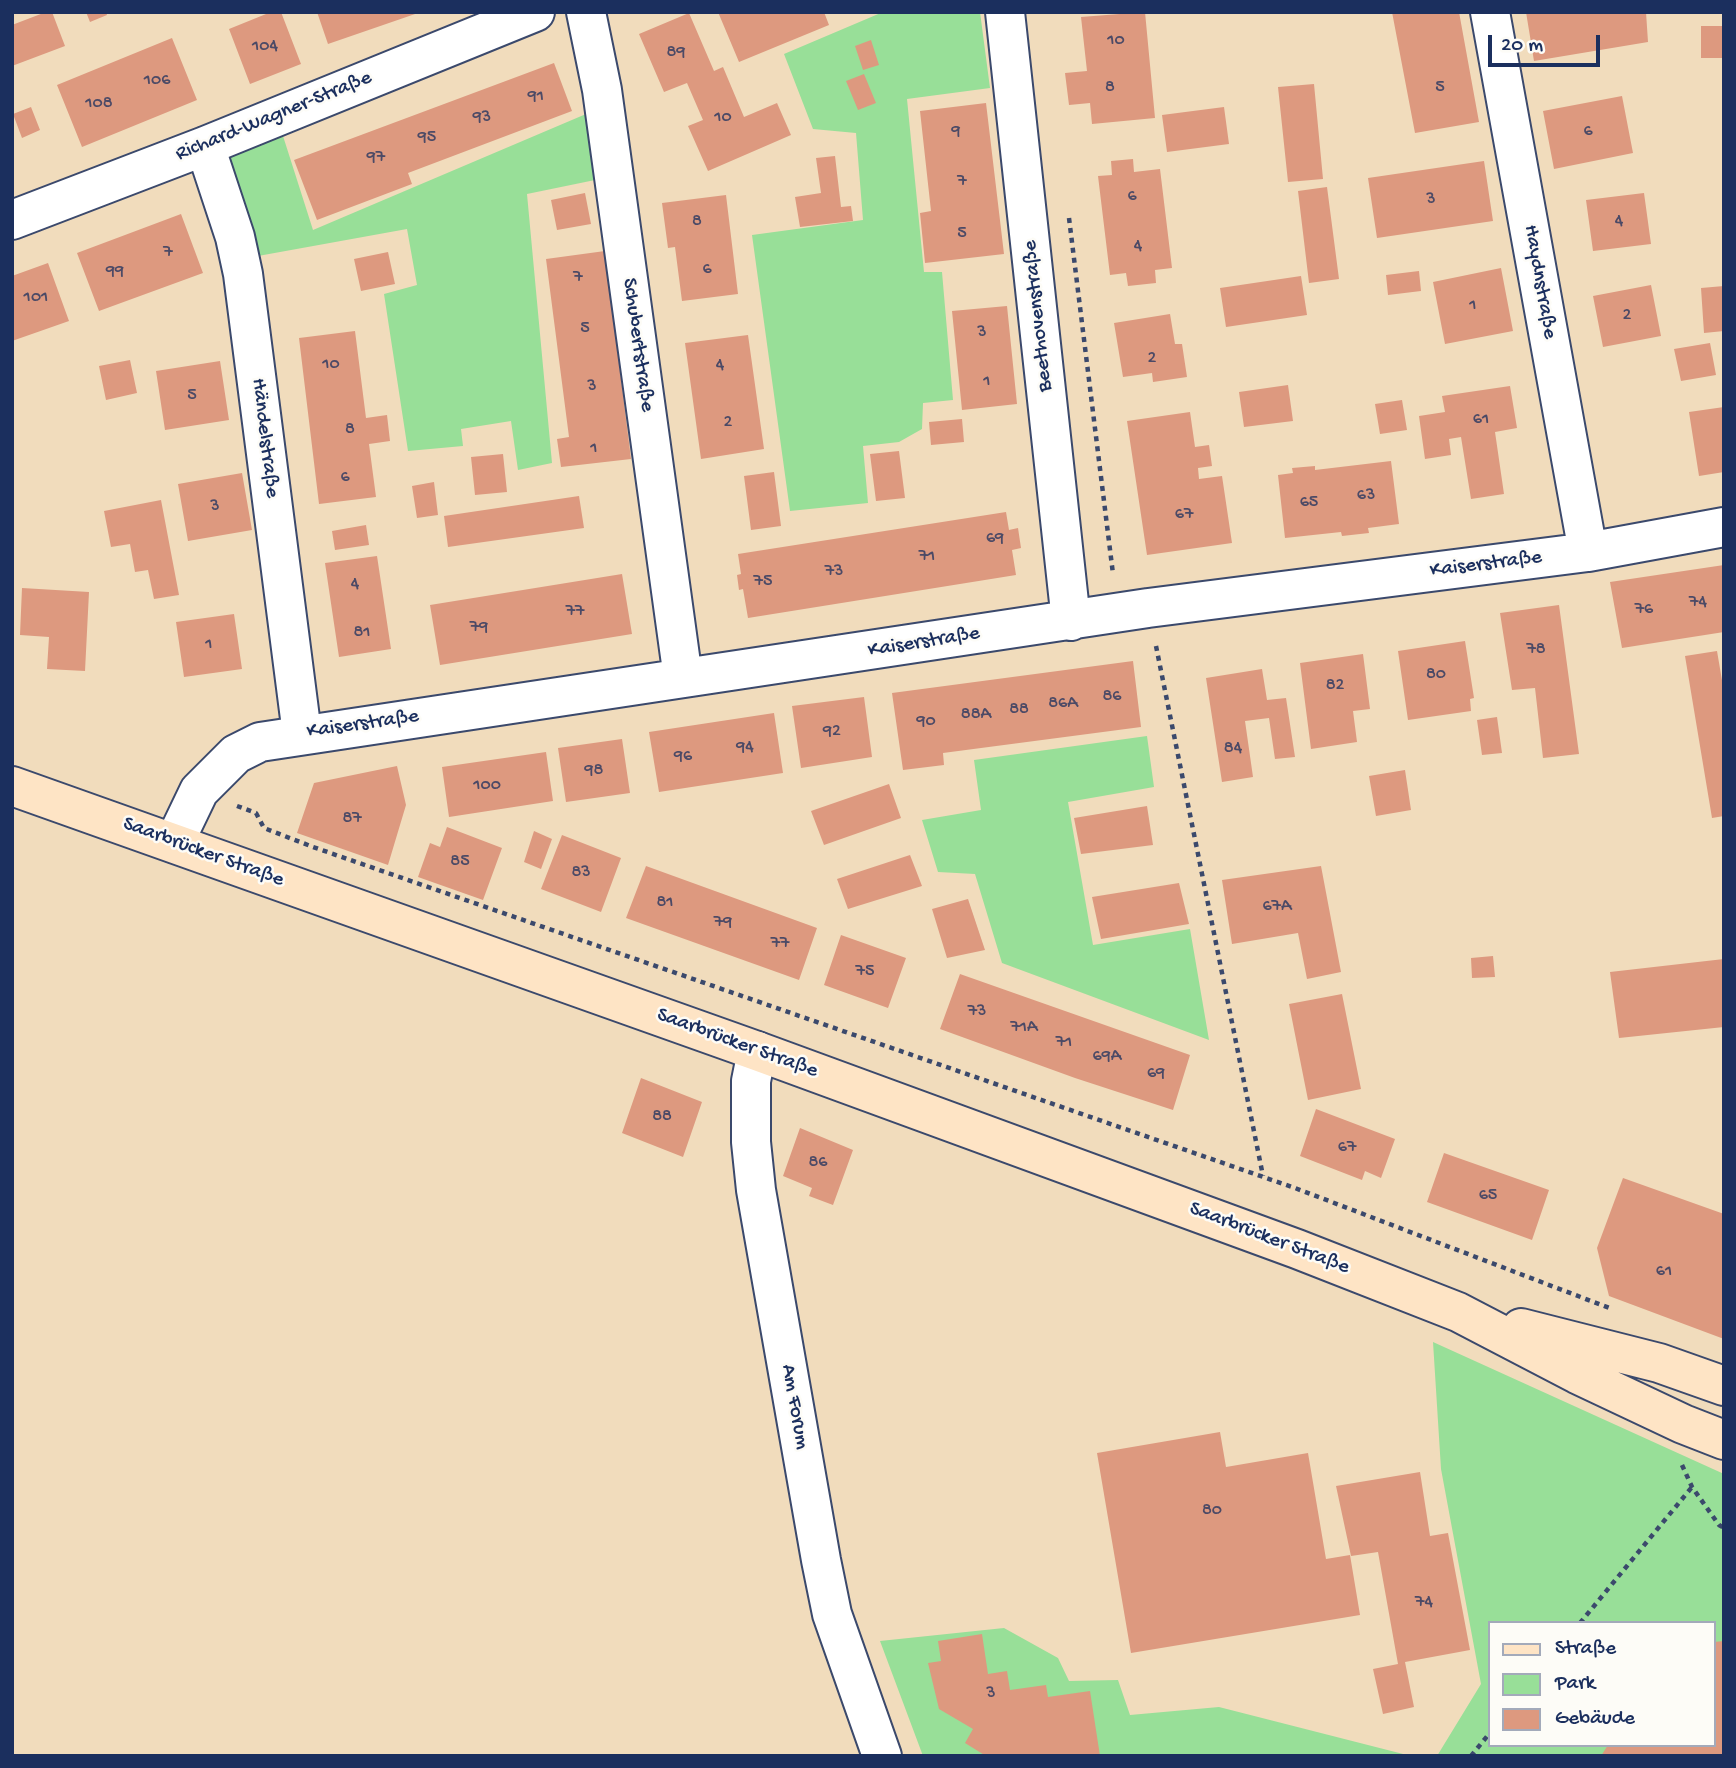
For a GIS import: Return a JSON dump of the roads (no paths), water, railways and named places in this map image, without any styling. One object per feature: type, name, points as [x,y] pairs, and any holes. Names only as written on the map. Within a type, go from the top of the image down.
[{"type":"main road","name":"Saarbrücker Straße","points":[[12,786],[1125,1184],[1458,1312],[1577,1374],[1724,1440]]},
{"type":"main road","name":"Saarbrücker Straße","points":[[1458,1312],[1659,1363],[1724,1385]]},
{"type":"street","name":"Richard-Wagner-Straße","points":[[12,220],[205,146],[535,12]]},
{"type":"street","name":"Schubertstraße","points":[[586,12],[604,103],[683,678]]},
{"type":"street","name":"Beethovenstraße","points":[[1005,12],[1071,621]]},
{"type":"street","name":"Haydnstraße","points":[[1490,12],[1588,552]]},
{"type":"street","name":"Händelstraße","points":[[205,146],[235,237],[243,274],[302,734]]},
{"type":"street","name":"Kaiserstraße","points":[[174,843],[199,791],[236,754],[260,741],[1133,610],[1588,552],[1724,527]]},
{"type":"street","name":"Am Forum","points":[[757,1051],[751,1081],[751,1142],[756,1190],[821,1560],[832,1614],[882,1756]]}]
